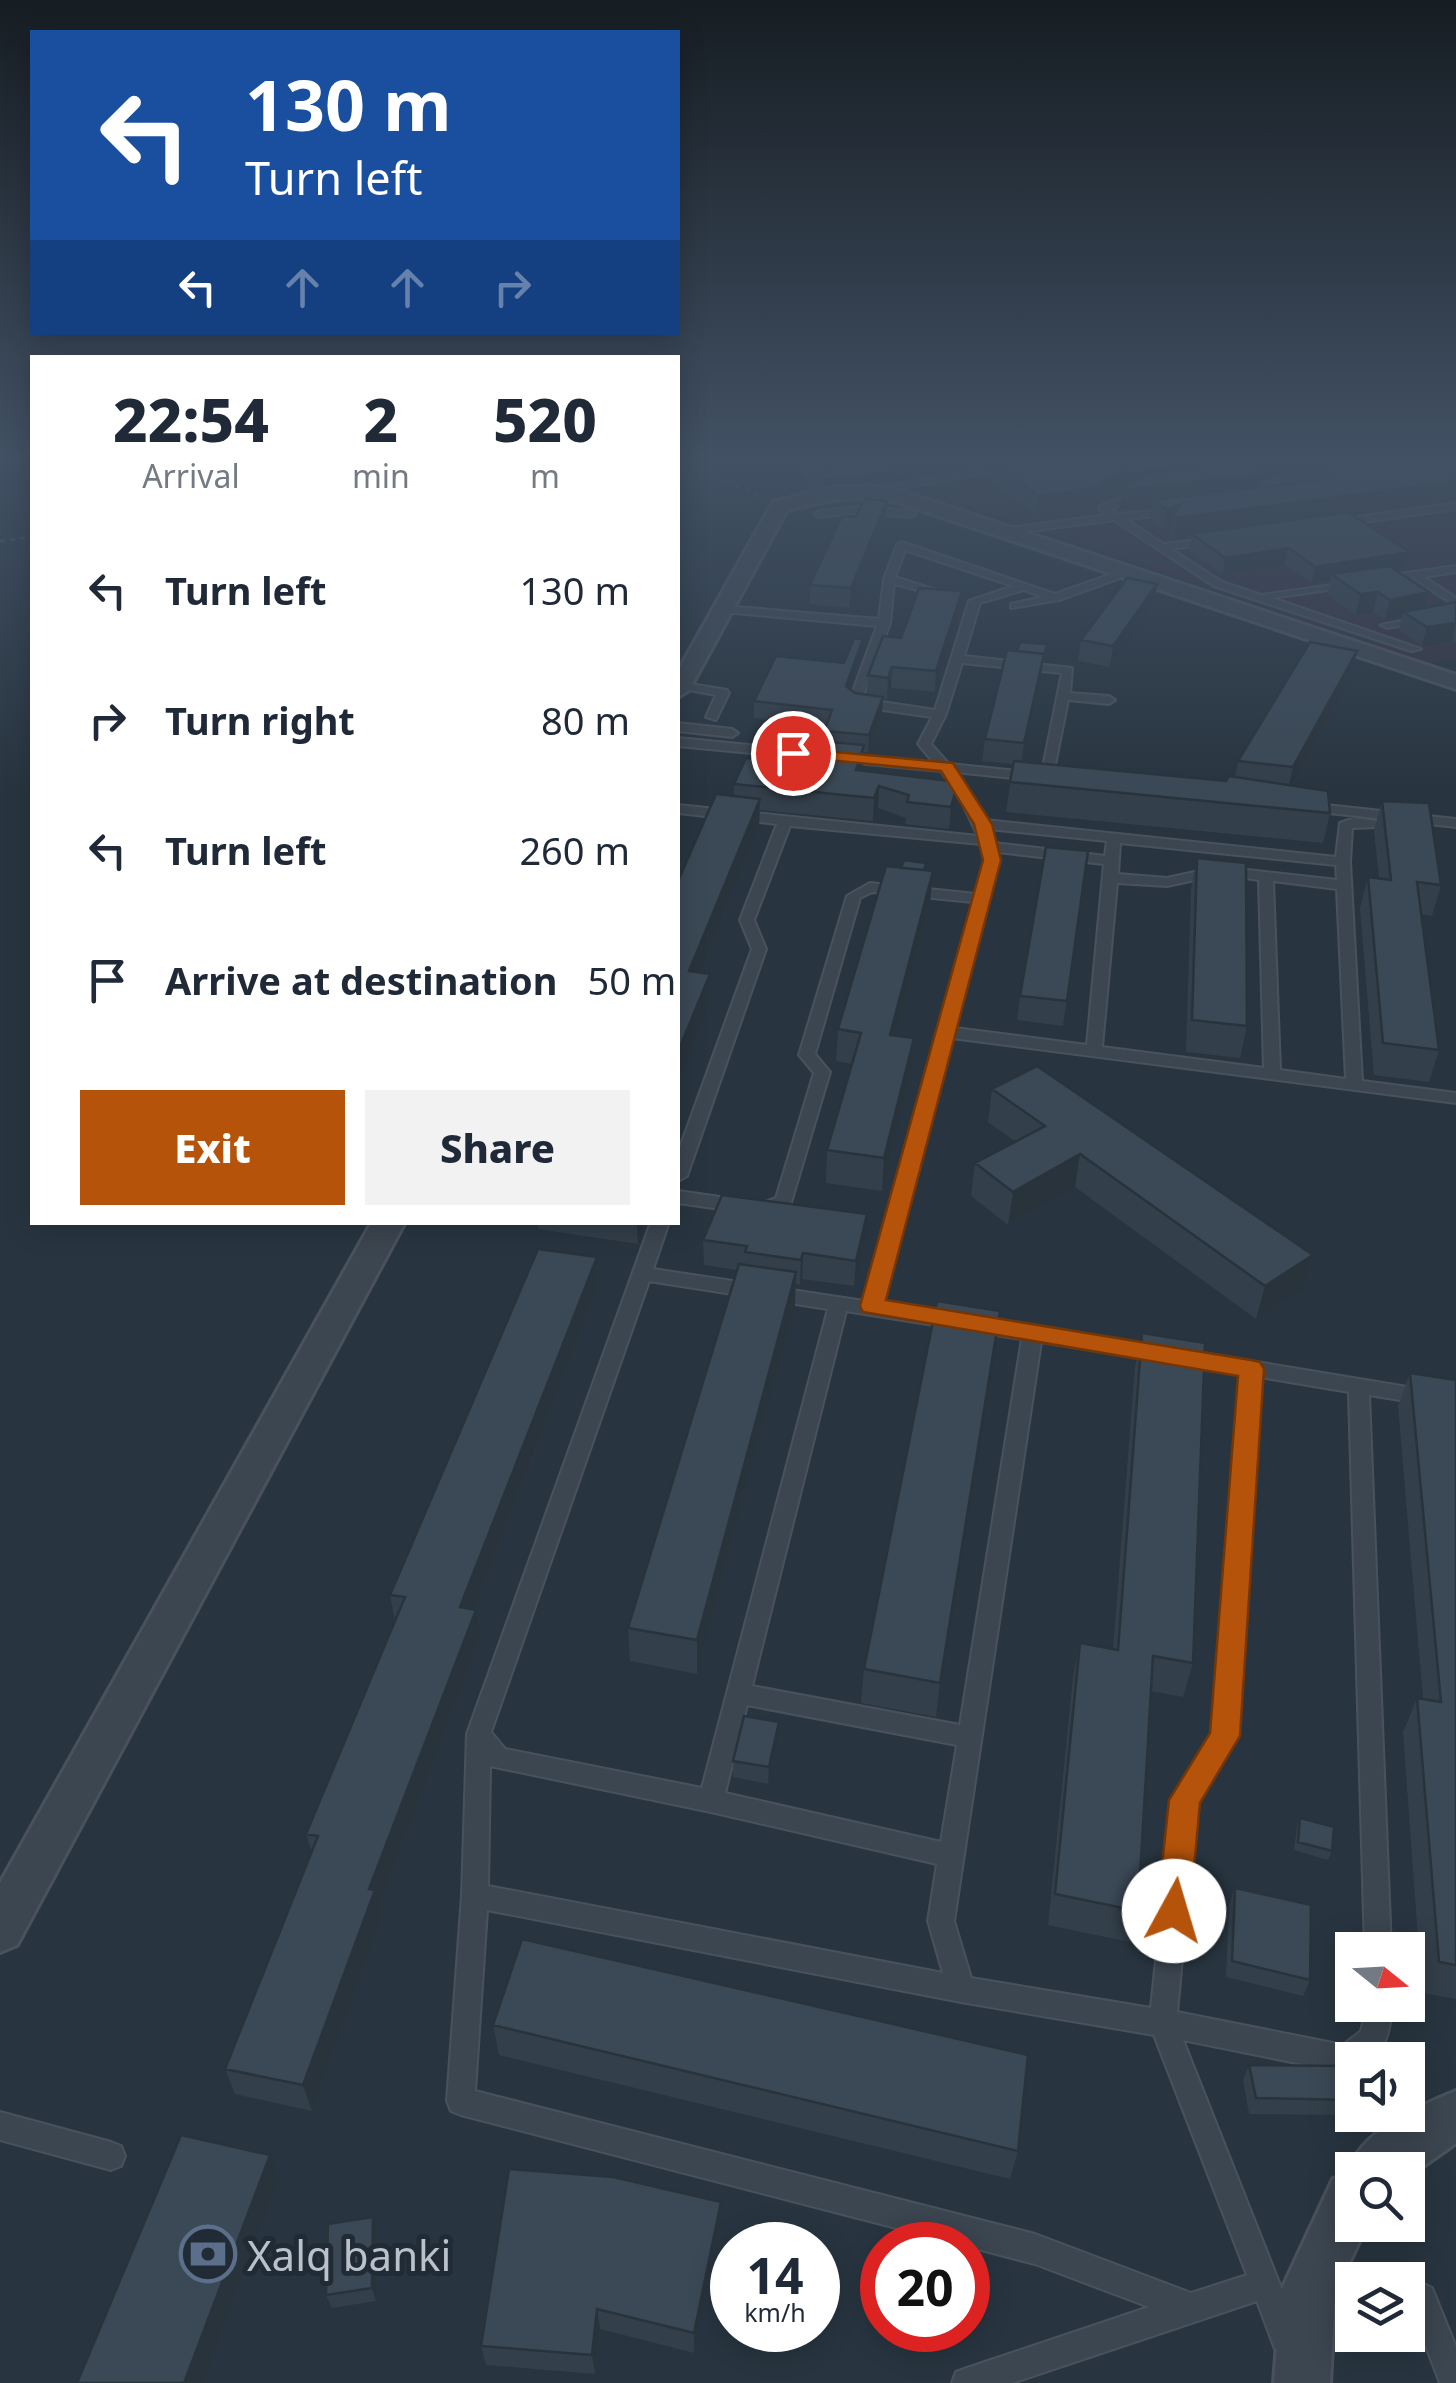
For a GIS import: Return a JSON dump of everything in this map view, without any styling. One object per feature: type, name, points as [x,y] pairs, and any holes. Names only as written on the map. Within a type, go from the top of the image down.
[{"type":"street","points":[[680,686],[746,569]]},
{"type":"street","points":[[1119,569],[1456,682]]},
{"type":"street","points":[[0,1929],[387,1225]]},
{"type":"street","points":[[1395,2152],[1430,2118]]},
{"type":"street","points":[[1301,2380],[1308,2291],[1335,2234]]},
{"type":"lane","points":[[893,569],[884,623],[855,702],[940,714]]},
{"type":"lane","points":[[974,569],[1055,598]]},
{"type":"lane","points":[[1196,569],[1218,584],[1415,649]]},
{"type":"lane","points":[[1416,569],[1456,603]]},
{"type":"lane","points":[[1376,580],[1449,569]]},
{"type":"lane","points":[[1015,606],[1055,598],[1127,572]]},
{"type":"lane","points":[[889,580],[975,602],[1024,586]]},
{"type":"lane","points":[[1260,597],[1357,583]]},
{"type":"lane","points":[[872,1306],[992,860],[983,824],[947,767],[924,744],[940,714],[975,602]]},
{"type":"lane","points":[[724,609],[884,623]]},
{"type":"lane","points":[[1387,625],[1456,613]]},
{"type":"lane","points":[[957,659],[1068,670],[1049,766]]},
{"type":"lane","points":[[680,688],[723,693],[712,717]]},
{"type":"lane","points":[[1063,696],[1109,700]]},
{"type":"lane","points":[[680,727],[732,733]]},
{"type":"lane","points":[[680,742],[1063,780]]},
{"type":"lane","points":[[1297,806],[1456,823]]},
{"type":"lane","points":[[680,809],[1112,861]]},
{"type":"lane","points":[[680,1170],[759,950],[747,920],[785,821]]},
{"type":"lane","points":[[1354,1084],[1342,862],[1344,826],[1354,822],[1456,833]]},
{"type":"lane","points":[[983,824],[1342,862]]},
{"type":"lane","points":[[1094,1051],[1114,837]]},
{"type":"lane","points":[[1110,878],[1167,882],[1204,874],[1344,885]]},
{"type":"lane","points":[[1266,876],[1272,1074]]},
{"type":"lane","points":[[680,1197],[763,1209],[784,1202],[822,1072],[807,1055],[854,896],[870,887],[981,899]]},
{"type":"lane","points":[[946,1032],[1456,1098]]},
{"type":"lane","points":[[659,1225],[479,1734],[461,2101],[1035,2250],[1193,2309]]},
{"type":"lane","points":[[640,1273],[872,1306],[1456,1402]]},
{"type":"lane","points":[[711,1802],[839,1302]]},
{"type":"lane","points":[[961,1988],[941,1921],[1033,1332]]},
{"type":"lane","points":[[1251,1369],[1225,1736],[1185,1800],[1162,2023],[1301,2380]]},
{"type":"lane","points":[[1359,1387],[1377,1932]]},
{"type":"lane","points":[[739,1693],[970,1737]]},
{"type":"lane","points":[[479,1734],[498,1758],[951,1856]]},
{"type":"lane","points":[[474,1896],[1335,2056]]},
{"type":"lane","points":[[0,2126],[111,2156]]},
{"type":"lane","points":[[966,2383],[1018,2375],[1266,2283]]},
{"type":"lane","points":[[1425,2306],[1455,2383]]},
{"type":"shaded area","points":[[1153,569],[1456,569],[1456,659],[1429,664]]},
{"type":"building","points":[[817,569],[859,569],[851,588],[810,585]]},
{"type":"building","points":[[1394,569],[1429,592],[1390,600],[1378,592],[1360,594],[1331,574]]},
{"type":"building","points":[[1127,578],[1157,584],[1113,646],[1081,640]]},
{"type":"building","points":[[919,588],[962,591],[936,671],[892,667],[888,678],[868,675],[883,636],[901,638]]},
{"type":"building","points":[[1456,602],[1456,623],[1427,627],[1403,612]]},
{"type":"building","points":[[854,638],[863,639],[846,686],[855,693],[883,697],[869,735],[824,731],[832,710],[754,701],[776,656],[844,663]]},
{"type":"building","points":[[1020,642],[1047,644],[1045,654],[1017,651]]},
{"type":"building","points":[[1310,642],[1357,651],[1293,767],[1238,761]]},
{"type":"building","points":[[1007,650],[1044,654],[1024,743],[985,739]]},
{"type":"building","points":[[819,741],[864,745],[856,770],[958,782],[951,807],[907,802],[909,795],[879,786],[874,798],[734,784],[746,758],[810,765]]},
{"type":"building","points":[[1014,761],[1226,781],[1229,776],[1328,791],[1330,813],[1010,782]]},
{"type":"building","points":[[716,794],[760,799],[689,971],[710,974],[680,1047],[680,876]]},
{"type":"building","points":[[1382,801],[1429,803],[1441,885],[1417,882],[1439,1050],[1383,1043],[1368,877],[1391,880]]},
{"type":"building","points":[[1046,847],[1088,851],[1067,1001],[1020,996]]},
{"type":"building","points":[[1197,858],[1246,863],[1247,1026],[1192,1020]]},
{"type":"building","points":[[904,860],[926,863],[924,870],[901,868]]},
{"type":"building","points":[[886,866],[933,871],[890,1035],[914,1038],[884,1158],[827,1150],[861,1033],[838,1029]]},
{"type":"building","points":[[1037,1066],[1313,1255],[1265,1286],[1080,1154],[1013,1192],[975,1163],[1045,1126],[992,1089]]},
{"type":"building","points":[[722,1195],[867,1214],[856,1261],[803,1253],[801,1260],[745,1252],[747,1246],[703,1240]]},
{"type":"building","points":[[538,1249],[597,1257],[460,1607],[476,1610],[369,1889],[375,1890],[303,2085],[225,2069],[318,1836],[306,1834],[405,1597],[390,1595]]},
{"type":"building","points":[[739,1264],[796,1272],[697,1640],[628,1628]]},
{"type":"building","points":[[937,1301],[1000,1311],[940,1683],[864,1669]]},
{"type":"building","points":[[1142,1333],[1205,1343],[1193,1663],[1153,1656],[1138,1911],[1055,1894],[1080,1643],[1118,1650]]},
{"type":"building","points":[[1410,1373],[1456,1380],[1456,1965],[1439,1962],[1417,1698],[1441,1702]]},
{"type":"building","points":[[744,1716],[779,1722],[769,1767],[733,1761]]},
{"type":"building","points":[[1300,1818],[1334,1827],[1332,1851],[1298,1842]]},
{"type":"building","points":[[1235,1888],[1311,1905],[1310,1980],[1232,1961]]},
{"type":"building","points":[[522,1939],[1028,2055],[1018,2151],[493,2025]]},
{"type":"building","points":[[1249,2065],[1335,2066],[1335,2100],[1256,2098]]},
{"type":"building","points":[[181,2135],[270,2155],[184,2383],[77,2383]]},
{"type":"building","points":[[509,2169],[613,2177],[721,2202],[717,2222],[710,2222],[710,2255],[694,2333],[597,2309],[592,2355],[481,2346]]},
{"type":"building","points":[[373,2217],[372,2288],[326,2295],[328,2224]]},
{"type":"place","name":"Xalq banki","points":[[208,2254]]},
{"type":"route","points":[[793,753],[947,767],[983,824],[992,860],[872,1306],[1251,1369],[1225,1736],[1185,1800],[1174,1911]]}]
